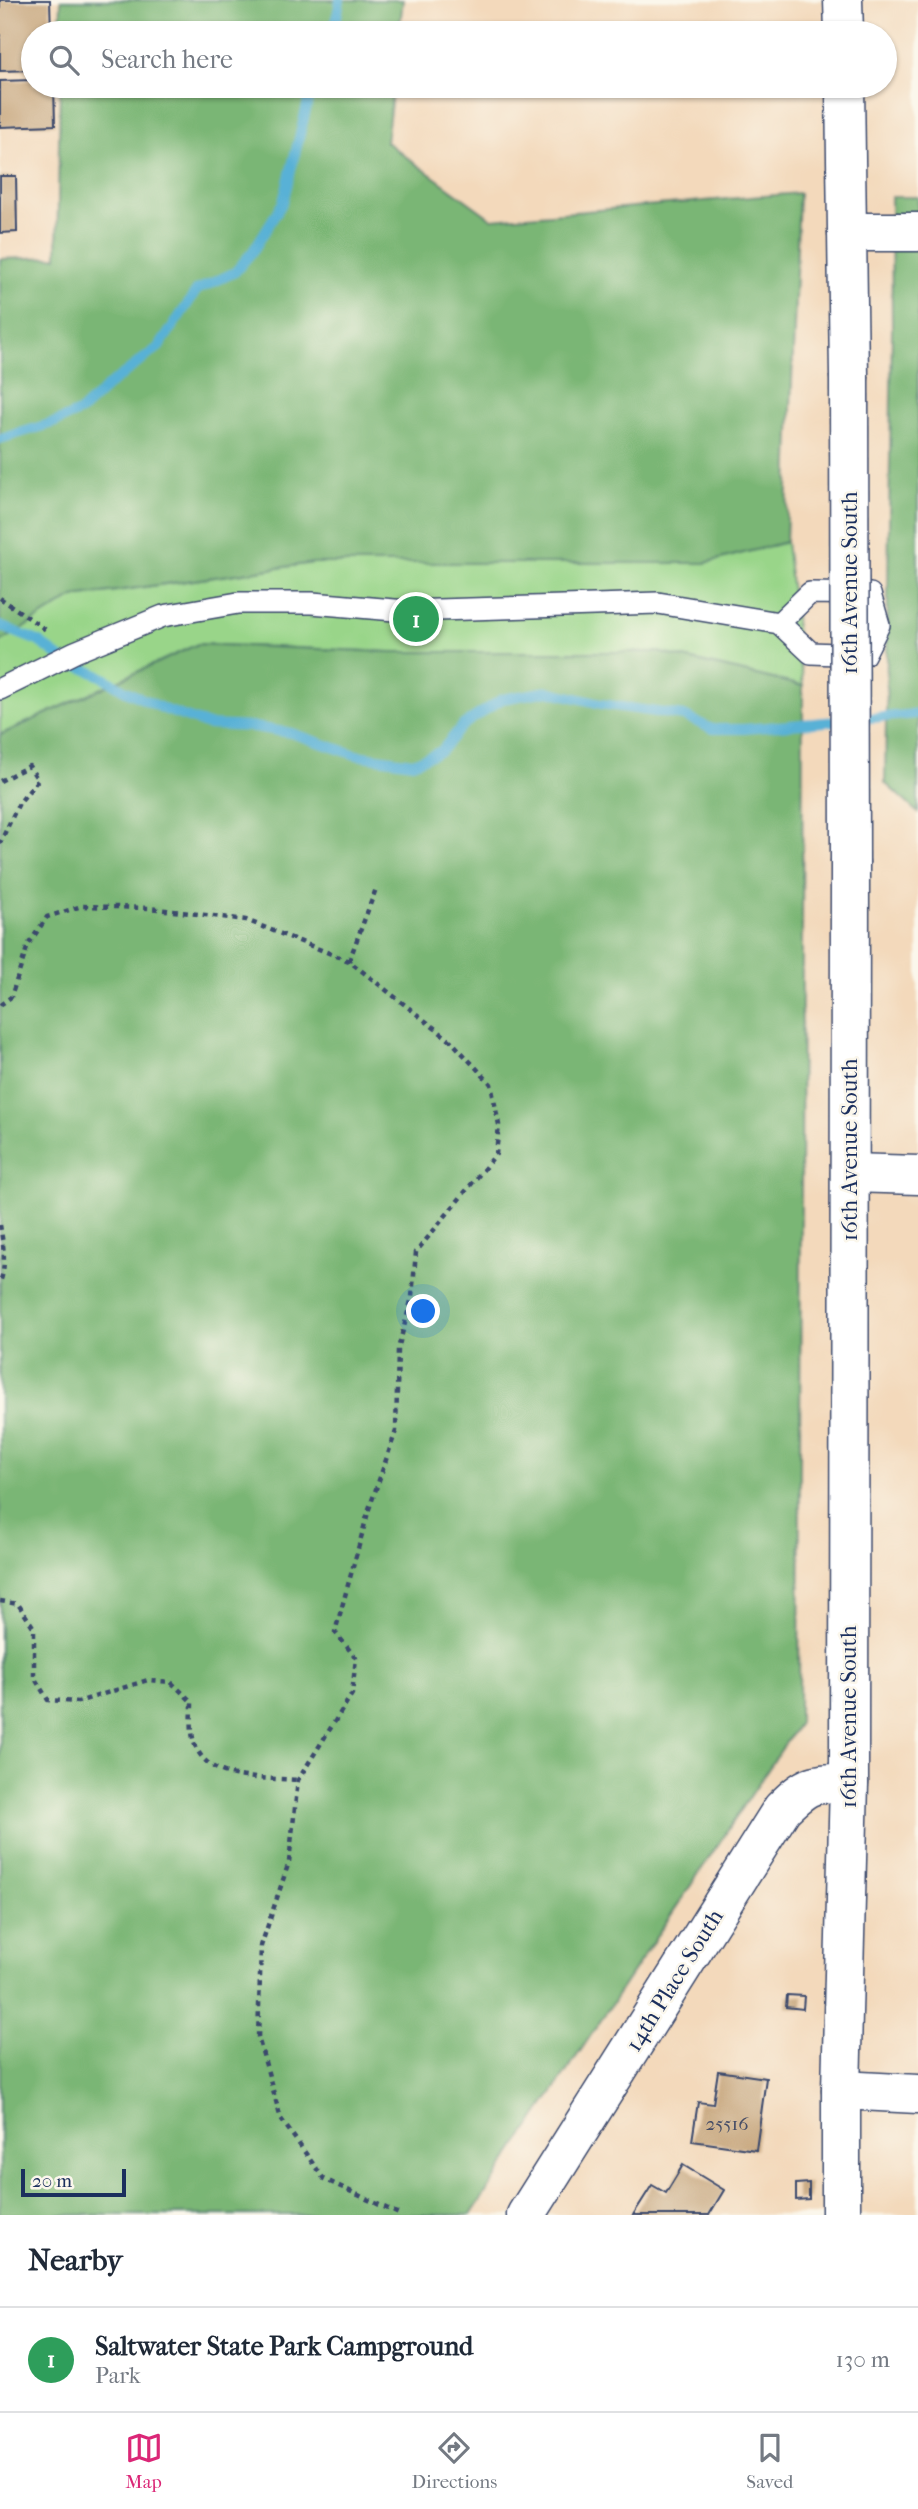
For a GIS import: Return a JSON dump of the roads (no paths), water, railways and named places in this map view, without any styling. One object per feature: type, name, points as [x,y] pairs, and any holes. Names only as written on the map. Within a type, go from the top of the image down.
[{"type":"main road","points":[[843,0],[844,21]]},
{"type":"main road","name":"16th Avenue South","points":[[841,2215],[841,2090],[849,1783],[849,376],[845,98]]},
{"type":"main road","points":[[847,232],[918,232]]},
{"type":"main road","points":[[850,1173],[918,1175]]},
{"type":"main road","name":"14th Place South","points":[[526,2215],[782,1809],[798,1793],[815,1783],[849,1783]]},
{"type":"main road","points":[[841,2090],[918,2094]]},
{"type":"lane","points":[[0,689],[75,652],[163,616],[238,603],[312,603],[406,611],[658,603],[779,623],[811,653],[824,654],[864,655],[879,625],[870,594],[810,593],[779,623]]},
{"type":"waterway","points":[[336,21],[340,0]]},
{"type":"waterway","points":[[0,439],[56,422],[81,411],[110,384],[159,347],[197,290],[235,272],[253,251],[283,202],[309,98]]},
{"type":"waterway","points":[[0,626],[38,641],[62,659],[166,710],[208,725],[254,727],[291,733],[356,755],[413,763],[441,751],[463,725],[502,699],[548,691],[601,704],[684,716],[712,729],[744,729],[918,714]]},
{"type":"place","name":"Saltwater State Park Campground","points":[[416,619]]}]
